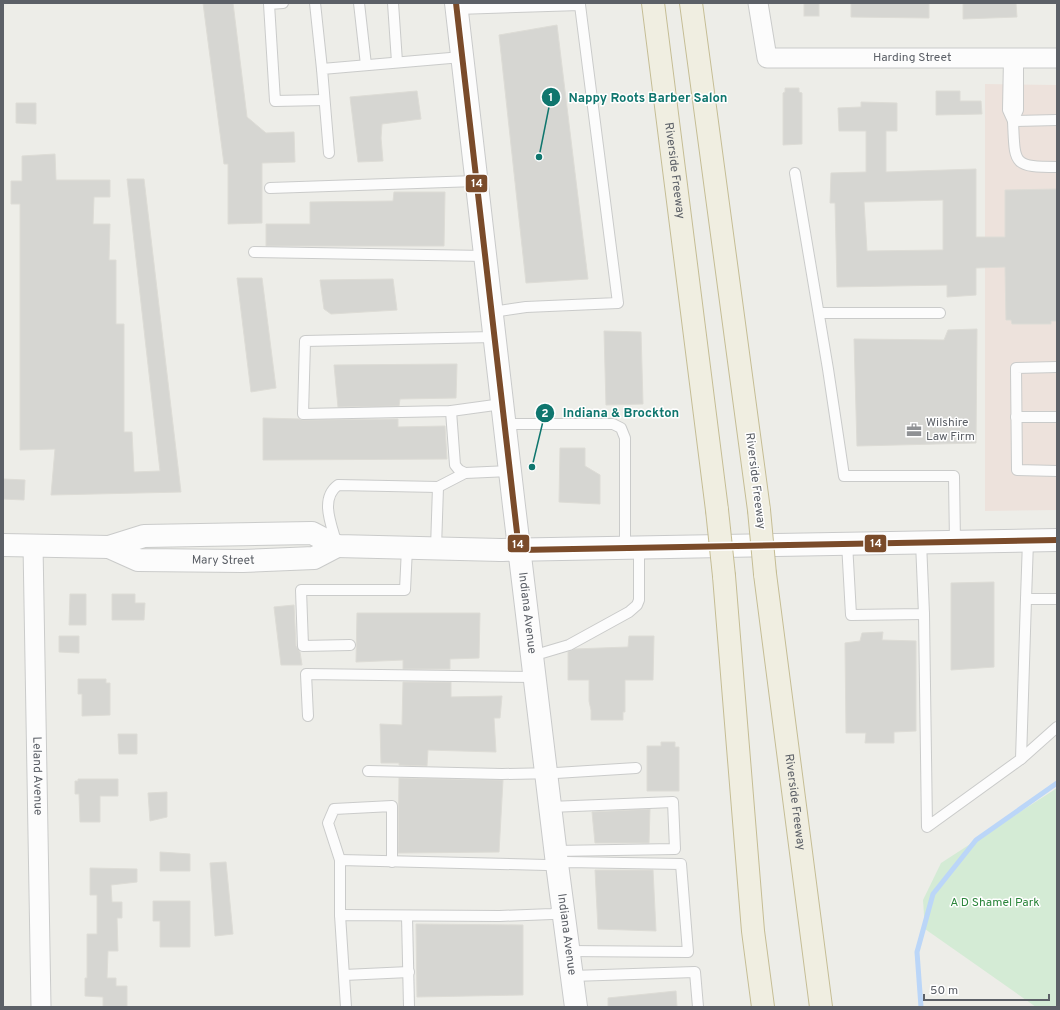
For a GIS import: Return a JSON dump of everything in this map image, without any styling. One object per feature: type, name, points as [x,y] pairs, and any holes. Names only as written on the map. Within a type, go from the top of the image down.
[{"type":"highway","name":"Riverside Freeway","points":[[653,3],[717,510],[724,576],[753,931],[763,1007]]},
{"type":"highway","name":"Riverside Freeway","points":[[691,3],[759,510],[765,574],[821,1007]]},
{"type":"highway","points":[[748,1007],[753,931]]},
{"type":"main road","name":"Indiana Avenue","points":[[456,6],[510,471],[510,550],[532,656],[550,807],[560,859],[563,912],[573,951],[572,976],[576,1007]]},
{"type":"main road","name":"Mary Street","points":[[3,545],[109,547],[144,536],[312,533],[337,546],[510,550],[1057,540]]},
{"type":"street","name":"Harding Street","points":[[758,3],[767,58],[1057,58]]},
{"type":"street","name":"Leland Avenue","points":[[33,545],[41,1007]]},
{"type":"lane","points":[[283,3],[269,4],[275,101],[324,100]]},
{"type":"lane","points":[[315,3],[329,153]]},
{"type":"lane","points":[[359,3],[366,64]]},
{"type":"lane","points":[[393,3],[398,62]]},
{"type":"lane","points":[[456,6],[580,5],[618,303],[526,307],[492,312]]},
{"type":"lane","points":[[322,69],[366,64],[462,57]]},
{"type":"lane","points":[[1013,58],[1008,110],[1013,121],[1014,151],[1017,159],[1031,167],[1057,167]]},
{"type":"lane","points":[[1013,121],[1057,120]]},
{"type":"lane","points":[[795,173],[819,313],[844,476],[954,476],[955,542]]},
{"type":"lane","points":[[270,188],[476,181]]},
{"type":"lane","points":[[254,252],[485,256]]},
{"type":"lane","points":[[819,313],[940,313]]},
{"type":"lane","points":[[494,337],[305,341],[303,414],[451,411],[613,424],[621,428],[625,438],[632,547],[640,593],[637,605],[629,612],[569,645],[532,656]]},
{"type":"lane","points":[[1057,367],[1016,368],[1017,470],[1057,470]]},
{"type":"lane","points":[[451,411],[455,465],[459,470],[465,473]]},
{"type":"lane","points":[[1016,417],[1057,418]]},
{"type":"lane","points":[[337,546],[327,507],[329,495],[332,489],[338,484],[438,487],[465,473],[510,471]]},
{"type":"lane","points":[[436,548],[438,487]]},
{"type":"lane","points":[[1021,759],[1028,541]]},
{"type":"lane","points":[[921,542],[924,614],[928,828],[1021,759],[1057,727]]},
{"type":"lane","points":[[847,543],[851,615],[924,614]]},
{"type":"lane","points":[[350,645],[303,646],[301,590],[405,590],[407,548]]},
{"type":"lane","points":[[1026,599],[1057,599]]},
{"type":"lane","points":[[308,716],[306,674],[535,677]]},
{"type":"lane","points":[[368,771],[502,774],[636,768]]},
{"type":"lane","points":[[340,860],[546,865],[560,859],[675,849],[673,802],[550,807]]},
{"type":"lane","points":[[346,1007],[340,916],[340,860],[328,823],[334,809],[392,806],[392,862]]},
{"type":"lane","points":[[560,859],[681,864],[688,952],[573,951]]},
{"type":"lane","points":[[340,916],[500,916],[552,914],[563,912]]},
{"type":"lane","points":[[407,916],[409,1007]]},
{"type":"lane","points":[[344,975],[409,972]]},
{"type":"lane","points":[[572,976],[695,972],[698,1007]]},
{"type":"shaded area","points":[[985,84],[1057,85],[1057,510],[985,511]]},
{"type":"green space","name":"A D Shamel Park","points":[[1057,788],[1057,1007],[1036,1007],[925,929],[923,900],[941,863]]},
{"type":"building","points":[[203,3],[233,3],[247,117],[266,133],[294,132],[295,162],[262,163],[262,223],[228,224],[228,164],[224,164]]},
{"type":"building","points":[[804,3],[819,3],[819,16],[804,16]]},
{"type":"building","points":[[851,3],[929,3],[929,18],[851,17]]},
{"type":"building","points":[[963,3],[1016,3],[1017,17],[963,19]]},
{"type":"building","points":[[557,25],[588,279],[526,283],[499,35]]},
{"type":"building","points":[[785,88],[799,88],[799,92],[802,93],[802,144],[783,145],[783,93],[785,92]]},
{"type":"building","points":[[417,91],[421,119],[382,124],[381,138],[383,161],[358,162],[350,97]]},
{"type":"building","points":[[936,91],[960,91],[960,101],[981,101],[982,114],[936,115]]},
{"type":"building","points":[[861,102],[897,103],[897,131],[886,131],[886,172],[976,169],[976,237],[1005,237],[1005,190],[1057,189],[1057,321],[1051,321],[1051,324],[1012,324],[1011,320],[1006,320],[1005,267],[976,268],[976,295],[947,297],[947,285],[837,287],[835,203],[830,203],[831,173],[866,172],[866,131],[839,131],[838,108],[861,107]],"holes":[[[943,200],[943,250],[867,251],[864,202]]]},
{"type":"building","points":[[16,103],[36,103],[36,124],[16,123]]},
{"type":"building","points":[[55,154],[56,180],[110,180],[110,197],[94,197],[93,224],[110,224],[109,260],[116,260],[116,324],[124,324],[124,432],[132,432],[134,472],[160,471],[127,179],[144,179],[181,492],[51,495],[55,449],[20,450],[20,204],[11,204],[11,181],[22,181],[22,156]]},
{"type":"building","points":[[394,192],[445,192],[444,246],[266,246],[266,224],[310,224],[310,202],[393,201]]},
{"type":"building","points":[[237,278],[262,278],[276,388],[251,392]]},
{"type":"building","points":[[393,279],[397,310],[331,314],[324,309],[320,280]]},
{"type":"building","points":[[977,329],[976,443],[857,446],[854,339],[944,340],[948,330]]},
{"type":"building","points":[[604,331],[641,332],[643,404],[606,405]]},
{"type":"building","points":[[457,364],[456,398],[400,399],[399,406],[338,407],[334,365]]},
{"type":"building","points":[[263,418],[303,420],[398,419],[398,427],[445,426],[447,459],[263,460]]},
{"type":"building","points":[[560,448],[585,448],[585,466],[600,475],[600,504],[559,502]]},
{"type":"building","points":[[3,479],[25,480],[24,500],[3,499]]},
{"type":"building","points":[[994,582],[994,667],[951,670],[951,583]]},
{"type":"building","points":[[70,594],[86,594],[86,625],[69,625]]},
{"type":"building","points":[[112,594],[135,594],[135,603],[145,603],[144,620],[112,620]]},
{"type":"building","points":[[294,605],[296,646],[300,652],[302,665],[281,665],[274,607]]},
{"type":"building","points":[[357,613],[480,613],[479,658],[450,659],[450,669],[403,669],[403,660],[356,662]]},
{"type":"building","points":[[883,632],[882,640],[916,641],[916,731],[894,732],[894,743],[865,743],[866,733],[846,733],[845,643],[860,641],[862,633]]},
{"type":"building","points":[[59,636],[79,636],[79,653],[59,652]]},
{"type":"building","points":[[629,636],[654,636],[653,680],[625,680],[625,712],[623,712],[623,720],[591,720],[589,680],[568,680],[568,652],[574,649],[628,647]]},
{"type":"building","points":[[78,679],[106,679],[106,683],[110,683],[110,715],[82,716],[82,694],[78,694]]},
{"type":"building","points":[[403,682],[451,682],[451,697],[502,696],[500,718],[494,718],[496,752],[428,750],[427,766],[381,763],[380,724],[402,725]]},
{"type":"building","points":[[118,734],[137,734],[137,754],[119,754]]},
{"type":"building","points":[[661,742],[675,742],[675,747],[679,747],[679,791],[647,791],[647,746],[661,746]]},
{"type":"building","points":[[399,778],[503,780],[499,852],[398,853]]},
{"type":"building","points":[[78,779],[118,779],[118,796],[100,796],[100,822],[80,822],[79,794],[75,794],[75,781],[78,781]]},
{"type":"building","points":[[167,792],[167,817],[150,821],[148,793]]},
{"type":"building","points":[[650,809],[649,843],[595,843],[592,812]]},
{"type":"building","points":[[160,852],[190,854],[190,871],[160,871]]},
{"type":"building","points":[[226,862],[233,934],[215,936],[210,863]]},
{"type":"building","points":[[90,868],[137,869],[137,882],[111,885],[112,902],[122,902],[122,918],[117,918],[118,951],[108,951],[107,978],[116,978],[116,986],[127,986],[127,1007],[103,1007],[103,997],[85,996],[85,978],[87,978],[87,934],[97,934],[97,895],[90,895]]},
{"type":"building","points":[[595,870],[653,870],[656,931],[598,929]]},
{"type":"building","points":[[153,901],[190,901],[190,947],[160,947],[160,921],[153,921]]},
{"type":"building","points":[[416,924],[523,925],[523,995],[417,997]]},
{"type":"building","points":[[676,991],[677,1007],[608,1007],[608,998]]},
{"type":"waterway","points":[[921,1007],[917,952],[933,894],[976,840],[1057,783]]},
{"type":"transit line","name":"14","points":[[456,3],[519,550],[1057,540]]},
{"type":"place","name":"Nappy Roots Barber Salon","points":[[539,157]]},
{"type":"place","name":"Wilshire Law Firm","points":[[914,430]]},
{"type":"place","name":"Indiana & Brockton","points":[[532,467]]}]
